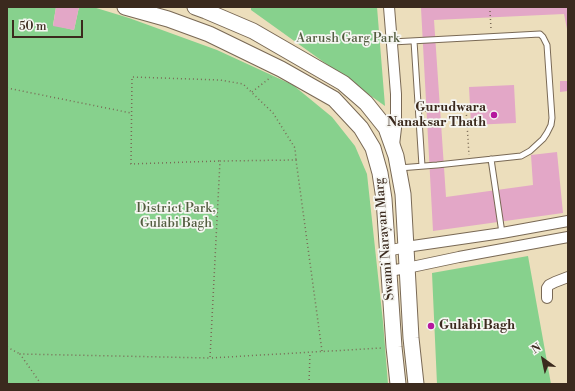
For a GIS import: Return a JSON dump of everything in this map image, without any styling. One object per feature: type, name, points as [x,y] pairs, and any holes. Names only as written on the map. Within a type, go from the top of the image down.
[{"type":"main road","name":"Swami Narayan Marg","points":[[125,7],[171,13],[195,30],[208,34],[282,69],[334,99],[361,128],[373,148],[380,173],[384,199],[398,384]]},
{"type":"main road","points":[[233,7],[239,24]]},
{"type":"main road","name":"Swami Narayan Marg","points":[[203,8],[253,30],[342,83],[366,103],[386,128],[396,156],[403,194],[411,338],[416,384]]},
{"type":"main road","points":[[195,30],[203,8]]},
{"type":"street","points":[[389,7],[396,94],[396,128],[394,149]]},
{"type":"street","points":[[388,251],[568,221]]},
{"type":"street","points":[[389,271],[568,237]]},
{"type":"street","points":[[546,298],[549,284],[568,277]]},
{"type":"lane","points":[[392,42],[540,34],[547,45],[552,118],[551,125],[543,139],[521,156],[398,168]]},
{"type":"lane","points":[[414,41],[422,166]]},
{"type":"lane","points":[[491,159],[502,233]]},
{"type":"path","points":[[490,11],[492,37]]},
{"type":"path","points":[[252,92],[282,69]]},
{"type":"path","points":[[296,160],[131,164],[132,77],[220,80],[243,84],[273,113],[295,148],[322,351]]},
{"type":"path","points":[[7,88],[131,113]]},
{"type":"path","points":[[418,111],[466,108],[470,161]]},
{"type":"path","points":[[210,358],[220,161]]},
{"type":"path","points":[[7,347],[20,354],[41,384]]},
{"type":"path","points":[[20,354],[210,358],[394,347]]},
{"type":"path","points":[[309,384],[310,352]]},
{"type":"green space","name":"District Park, Gulabi Bagh","points":[[7,7],[56,7],[53,25],[74,30],[79,7],[93,7],[129,18],[217,50],[293,85],[332,117],[355,146],[367,174],[388,384],[7,384]]},
{"type":"green space","name":"Aarush Garg Park","points":[[251,7],[377,7],[385,106],[251,10]]},
{"type":"green space","points":[[528,256],[551,384],[437,384],[432,273]]},
{"type":"building","points":[[56,7],[79,7],[74,30],[53,26]]},
{"type":"building","points":[[568,7],[568,29],[564,14],[434,20],[446,197],[533,185],[531,155],[557,152],[563,213],[433,231],[421,8]]},
{"type":"building","points":[[560,81],[568,81],[568,91],[560,92]]},
{"type":"building","points":[[514,85],[516,123],[471,125],[469,87]]},
{"type":"place","name":"Gurudwara Nanaksar Thath","points":[[494,115]]},
{"type":"place","name":"Gulabi Bagh","points":[[431,326]]}]
